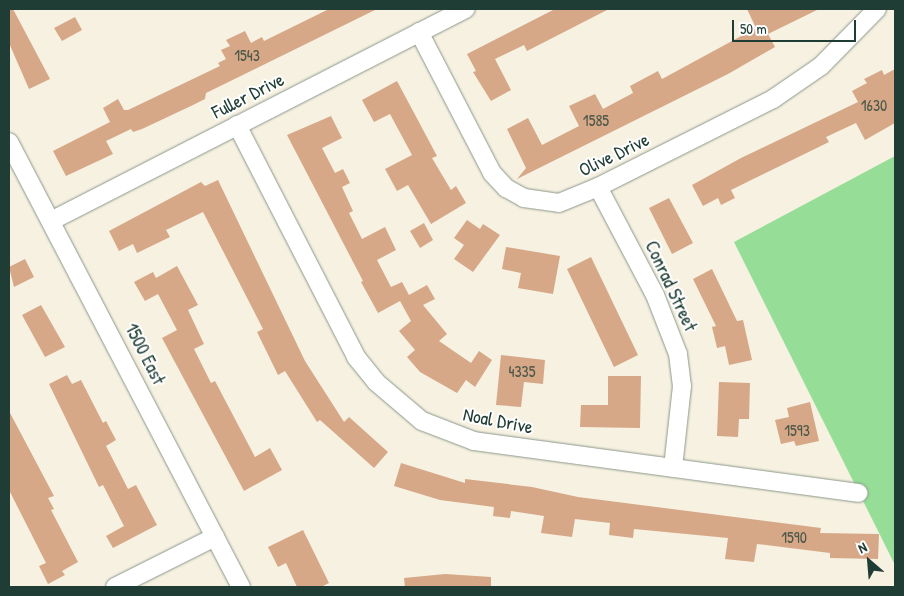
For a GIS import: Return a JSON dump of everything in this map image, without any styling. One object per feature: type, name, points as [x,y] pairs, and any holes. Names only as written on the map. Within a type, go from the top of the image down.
[{"type":"street","name":"Fuller Drive","points":[[51,221],[466,9]]},
{"type":"street","name":"Olive Drive","points":[[419,32],[482,156],[506,188],[532,200],[559,203],[598,187],[773,99],[821,66],[877,9]]},
{"type":"street","name":"Noal Drive","points":[[237,125],[356,357],[398,403],[422,421],[474,441],[858,493]]},
{"type":"street","name":"1500 East","points":[[9,142],[241,587]]},
{"type":"street","name":"Conrad Street","points":[[598,187],[656,296],[678,354],[682,386],[673,468]]},
{"type":"street","points":[[115,587],[214,537]]},
{"type":"green space","points":[[895,156],[895,565],[734,242]]},
{"type":"building","points":[[9,9],[13,9],[50,79],[29,89],[9,43]]},
{"type":"building","points":[[329,9],[377,9],[206,93],[205,99],[191,106],[142,129],[133,132],[131,129],[106,141],[113,154],[66,176],[53,151],[110,122],[103,108],[118,99],[124,110],[128,110],[220,66],[218,63],[226,59],[221,50],[230,46],[226,40],[245,31],[251,43],[262,37],[264,41]]},
{"type":"building","points":[[555,9],[609,9],[527,51],[524,45],[495,59],[511,90],[491,101],[473,72],[476,71],[467,54]]},
{"type":"building","points":[[747,9],[819,9],[768,34],[775,47],[728,74],[517,179],[526,168],[507,129],[528,118],[542,145],[579,126],[569,106],[595,94],[603,109],[633,93],[630,86],[658,71],[662,79],[756,28]]},
{"type":"building","points":[[75,17],[82,30],[62,41],[54,28]]},
{"type":"building","points":[[895,69],[895,123],[865,140],[856,123],[826,137],[829,142],[731,190],[735,198],[721,205],[718,198],[703,206],[692,185],[741,158],[858,102],[852,91],[867,83],[864,79],[882,70],[884,75]]},
{"type":"building","points":[[397,81],[437,156],[432,158],[451,190],[456,186],[466,203],[431,224],[408,185],[397,191],[385,169],[412,155],[390,114],[374,122],[362,100]]},
{"type":"building","points":[[331,116],[342,138],[322,148],[335,173],[343,169],[350,183],[342,187],[353,211],[349,213],[362,239],[385,227],[396,250],[377,260],[391,287],[402,282],[409,295],[427,285],[435,299],[423,305],[447,334],[439,341],[471,363],[479,351],[492,360],[475,387],[466,380],[457,393],[420,372],[407,357],[415,350],[399,331],[411,321],[400,301],[378,313],[361,282],[363,281],[287,135]]},
{"type":"building","points":[[218,180],[305,361],[344,422],[349,417],[388,452],[374,468],[320,420],[317,422],[285,371],[278,375],[257,332],[263,329],[203,212],[166,230],[170,237],[137,253],[133,244],[119,251],[109,231],[201,182],[205,186]]},
{"type":"building","points":[[669,198],[693,243],[672,254],[649,208]]},
{"type":"building","points":[[467,220],[480,229],[483,224],[500,235],[473,272],[454,259],[464,245],[454,238]]},
{"type":"building","points":[[424,223],[433,240],[420,248],[410,231]]},
{"type":"building","points":[[506,247],[560,256],[553,294],[518,288],[521,273],[502,269]]},
{"type":"building","points":[[591,257],[638,355],[614,367],[567,269]]},
{"type":"building","points":[[25,259],[34,277],[14,287],[9,267]]},
{"type":"building","points":[[177,266],[198,305],[188,310],[204,344],[194,349],[211,383],[215,381],[255,457],[270,448],[282,470],[244,491],[162,338],[177,330],[158,294],[145,301],[134,282],[153,272],[156,278]]},
{"type":"building","points":[[712,269],[737,321],[743,320],[752,360],[729,365],[725,346],[717,348],[712,327],[716,326],[693,279]]},
{"type":"building","points":[[41,305],[65,347],[45,357],[22,315]]},
{"type":"building","points":[[501,355],[545,360],[543,384],[524,382],[521,407],[496,405]]},
{"type":"building","points":[[67,375],[72,384],[81,380],[103,423],[106,421],[116,440],[106,446],[128,489],[136,485],[157,525],[113,548],[106,536],[124,526],[103,485],[99,487],[49,384]]},
{"type":"building","points":[[608,376],[641,376],[640,428],[580,427],[581,405],[608,405]]},
{"type":"building","points":[[719,382],[750,383],[749,419],[739,419],[738,437],[717,436]]},
{"type":"building","points":[[810,402],[819,441],[796,446],[794,441],[781,444],[775,420],[789,417],[787,408]]},
{"type":"building","points":[[9,411],[54,496],[48,498],[54,509],[51,510],[78,562],[62,571],[65,575],[48,584],[39,566],[46,563],[9,490]]},
{"type":"building","points":[[401,463],[465,483],[465,479],[532,487],[578,497],[821,528],[820,533],[879,534],[878,559],[830,558],[830,553],[757,544],[754,562],[725,559],[728,538],[634,529],[633,538],[609,535],[610,523],[575,519],[572,537],[541,533],[544,516],[511,511],[510,518],[493,516],[494,507],[440,500],[394,486]]},
{"type":"building","points":[[303,530],[329,583],[321,587],[297,587],[286,563],[278,567],[268,547]]},
{"type":"building","points":[[445,574],[491,577],[491,587],[405,587],[404,578]]}]
